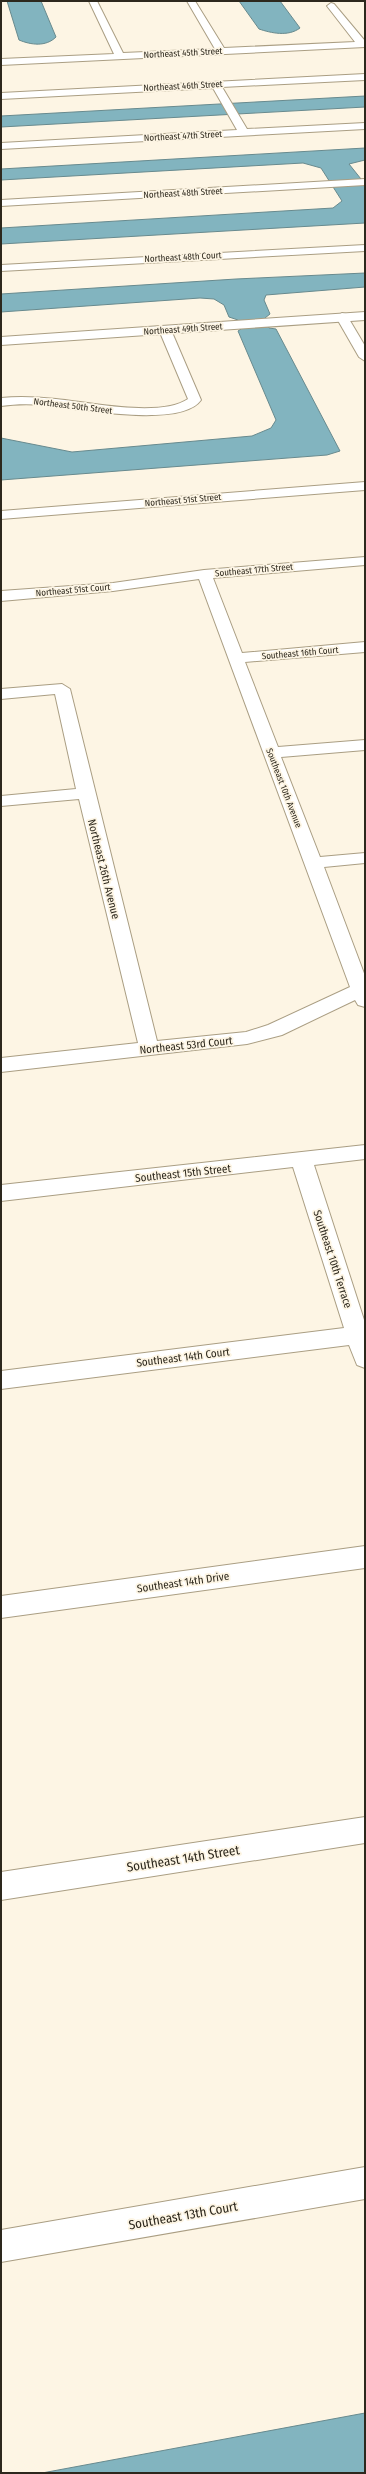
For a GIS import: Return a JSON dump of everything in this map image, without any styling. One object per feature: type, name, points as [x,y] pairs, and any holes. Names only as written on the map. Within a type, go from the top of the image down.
[{"type":"street","points":[[93,1],[120,56]]},
{"type":"street","points":[[191,1],[221,51]]},
{"type":"street","points":[[331,6],[363,44]]},
{"type":"street","name":"Northeast 45th Street","points":[[1,62],[363,44]]},
{"type":"street","name":"Northeast 46th Street","points":[[1,96],[365,77]]},
{"type":"street","points":[[216,85],[244,133]]},
{"type":"street","name":"Northeast 47th Street","points":[[1,146],[365,126]]},
{"type":"street","name":"Northeast 48th Street","points":[[1,203],[365,182]]},
{"type":"street","name":"Northeast 48th Court","points":[[1,268],[213,255],[365,248]]},
{"type":"street","name":"Northeast 49th Street","points":[[1,341],[365,316]]},
{"type":"street","points":[[342,317],[365,357]]},
{"type":"street","name":"Northeast 50th Street","points":[[1,402],[50,402],[104,410],[126,411],[181,408],[192,405],[195,400],[165,330]]},
{"type":"street","name":"Northeast 51st Street","points":[[1,515],[365,486]]},
{"type":"street","name":"Southeast 17th Street","points":[[144,583],[204,574],[365,561]]},
{"type":"street","name":"Southeast 10th Avenue","points":[[204,574],[270,753],[363,993]]},
{"type":"street","name":"Northeast 51st Court","points":[[1,596],[144,583]]},
{"type":"street","name":"Southeast 16th Court","points":[[235,658],[365,647]]},
{"type":"street","name":"Northeast 26th Avenue","points":[[1,694],[62,689],[149,1048]]},
{"type":"street","points":[[270,753],[365,745]]},
{"type":"street","points":[[1,802],[86,793]]},
{"type":"street","points":[[313,863],[365,858]]},
{"type":"street","name":"Northeast 53rd Court","points":[[1,1065],[254,1036],[276,1030],[363,993]]},
{"type":"street","name":"Southeast 15th Street","points":[[1,1193],[365,1152]]},
{"type":"street","name":"Southeast 10th Terrace","points":[[301,1159],[361,1335],[365,1359]]},
{"type":"street","name":"Southeast 14th Court","points":[[1,1380],[361,1335]]},
{"type":"street","name":"Southeast 14th Drive","points":[[1,1607],[365,1557]]},
{"type":"street","name":"Southeast 14th Street","points":[[1,1886],[365,1830]]},
{"type":"street","name":"Southeast 13th Court","points":[[1,2246],[365,2183]]},
{"type":"water","points":[[7,1],[41,1],[56,37],[43,44],[28,43],[19,40]]},
{"type":"water","points":[[239,1],[280,1],[300,28],[290,33],[274,33],[259,29]]},
{"type":"water","points":[[365,96],[365,107],[1,127],[1,116]]},
{"type":"water","points":[[365,148],[365,160],[349,164],[365,184],[365,223],[1,244],[1,228],[333,208],[342,201],[321,168],[303,163],[1,180],[1,169]]},
{"type":"water","points":[[365,273],[365,287],[266,295],[264,300],[270,314],[265,318],[269,328],[276,329],[340,451],[327,455],[1,480],[1,438],[72,452],[252,436],[271,428],[276,420],[238,331],[241,329],[238,320],[229,317],[224,305],[214,299],[200,298],[1,312],[1,294],[236,279]]},
{"type":"water","points":[[365,2413],[365,2473],[42,2473]]}]
